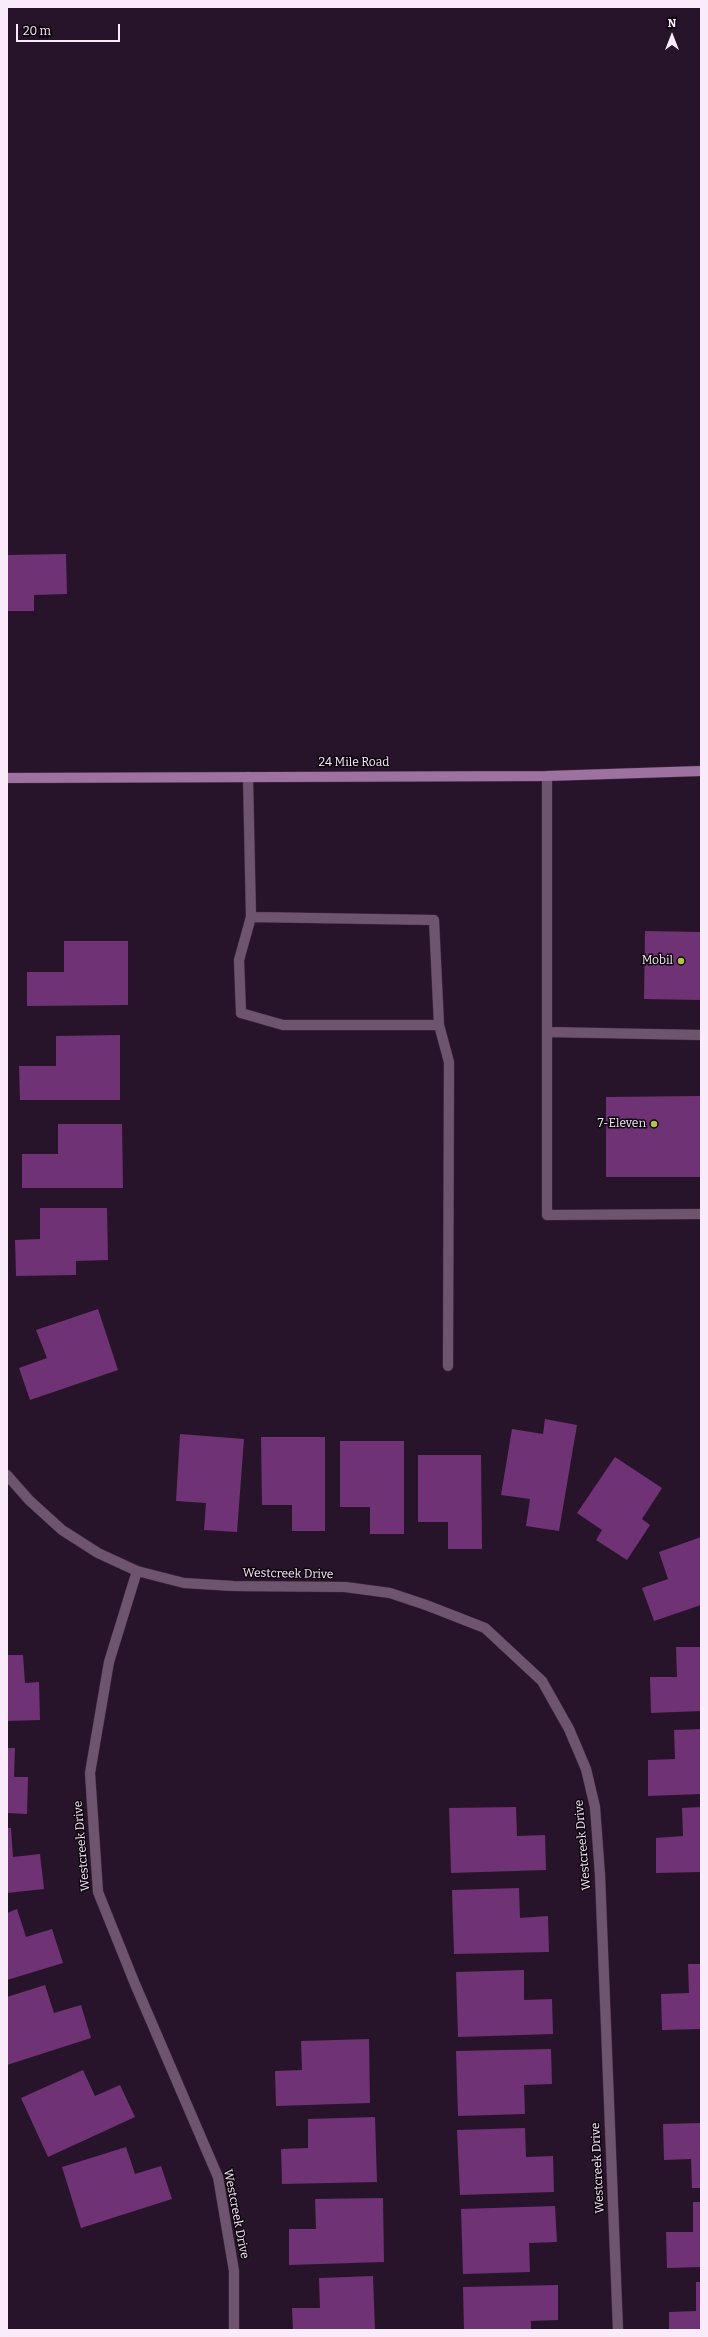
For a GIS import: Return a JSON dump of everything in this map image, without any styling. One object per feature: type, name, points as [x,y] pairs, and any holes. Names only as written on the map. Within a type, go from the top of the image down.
[{"type":"street","name":"24 Mile Road","points":[[7,778],[547,776],[701,771]]},
{"type":"street","points":[[547,776],[547,1215],[701,1214]]},
{"type":"street","points":[[248,777],[251,917],[239,960],[241,1013],[283,1025],[439,1025]]},
{"type":"street","points":[[251,917],[434,920],[439,1025],[449,1062],[448,1366]]},
{"type":"street","points":[[547,1032],[701,1035]]},
{"type":"street","points":[[7,1475],[29,1500],[62,1530],[98,1553],[137,1571]]},
{"type":"street","name":"Westcreek Drive","points":[[234,2330],[234,2271],[218,2177],[135,1984],[98,1892],[90,1773],[109,1662],[137,1571],[184,1583],[233,1586],[345,1587],[390,1593],[485,1628],[542,1680],[570,1729],[586,1769],[594,1806],[600,1875],[618,2330]]},
{"type":"building","points":[[66,554],[67,594],[34,595],[34,611],[7,611],[7,555]]},
{"type":"building","points":[[645,931],[701,932],[701,1000],[644,999]]},
{"type":"building","points":[[64,941],[128,941],[128,1005],[27,1006],[27,972],[64,972]]},
{"type":"building","points":[[120,1035],[120,1100],[20,1100],[19,1066],[56,1066],[56,1036]]},
{"type":"building","points":[[701,1096],[701,1177],[606,1177],[606,1097]]},
{"type":"building","points":[[58,1124],[122,1124],[123,1188],[22,1188],[22,1154],[58,1154]]},
{"type":"building","points":[[40,1208],[107,1208],[108,1260],[76,1261],[76,1275],[16,1276],[15,1240],[40,1239]]},
{"type":"building","points":[[98,1309],[118,1370],[30,1400],[19,1368],[47,1358],[36,1330]]},
{"type":"building","points":[[545,1419],[577,1425],[559,1531],[526,1526],[530,1499],[501,1495],[512,1429],[543,1434]]},
{"type":"building","points":[[180,1434],[244,1439],[237,1532],[204,1530],[206,1503],[176,1501]]},
{"type":"building","points":[[261,1437],[325,1437],[325,1531],[292,1531],[292,1505],[262,1505]]},
{"type":"building","points":[[340,1441],[404,1441],[404,1534],[370,1534],[370,1507],[340,1507]]},
{"type":"building","points":[[418,1455],[481,1455],[482,1549],[448,1549],[448,1522],[418,1522]]},
{"type":"building","points":[[615,1457],[662,1488],[642,1519],[650,1525],[627,1560],[596,1540],[602,1530],[577,1513]]},
{"type":"building","points":[[701,1537],[701,1605],[654,1621],[642,1588],[668,1579],[659,1552]]},
{"type":"building","points":[[676,1647],[701,1647],[701,1711],[651,1713],[650,1677],[677,1677]]},
{"type":"building","points":[[7,1655],[23,1655],[25,1683],[39,1682],[40,1720],[7,1721]]},
{"type":"building","points":[[701,1729],[701,1794],[648,1796],[648,1760],[675,1759],[674,1730]]},
{"type":"building","points":[[7,1748],[15,1748],[14,1777],[28,1777],[27,1814],[7,1813]]},
{"type":"building","points":[[516,1807],[517,1836],[545,1835],[546,1870],[451,1873],[449,1808]]},
{"type":"building","points":[[701,1807],[701,1872],[656,1873],[656,1838],[683,1836],[682,1808]]},
{"type":"building","points":[[7,1828],[11,1828],[13,1857],[40,1854],[44,1889],[7,1893]]},
{"type":"building","points":[[519,1888],[520,1918],[548,1916],[549,1952],[454,1954],[452,1890]]},
{"type":"building","points":[[17,1909],[26,1937],[52,1929],[63,1963],[7,1980],[7,1913]]},
{"type":"building","points":[[688,1964],[701,1964],[701,2029],[662,2030],[661,1994],[689,1993]]},
{"type":"building","points":[[524,1970],[524,2000],[552,1999],[553,2034],[458,2037],[456,1972]]},
{"type":"building","points":[[45,1985],[54,2013],[81,2005],[91,2038],[7,2065],[7,1997]]},
{"type":"building","points":[[369,2039],[370,2103],[276,2106],[275,2071],[302,2070],[301,2041]]},
{"type":"building","points":[[551,2049],[552,2084],[524,2085],[525,2114],[458,2116],[456,2051]]},
{"type":"building","points":[[83,2070],[95,2096],[120,2085],[135,2117],[48,2157],[21,2098]]},
{"type":"building","points":[[375,2117],[377,2182],[282,2184],[281,2149],[308,2148],[308,2119]]},
{"type":"building","points":[[701,2123],[701,2188],[692,2188],[691,2159],[664,2160],[663,2124]]},
{"type":"building","points":[[525,2128],[526,2157],[553,2156],[554,2192],[460,2195],[457,2130]]},
{"type":"building","points":[[126,2147],[135,2174],[161,2166],[172,2199],[81,2228],[62,2167]]},
{"type":"building","points":[[383,2198],[384,2262],[289,2265],[289,2229],[316,2229],[315,2199]]},
{"type":"building","points":[[693,2202],[701,2202],[701,2267],[667,2268],[666,2232],[693,2232]]},
{"type":"building","points":[[555,2206],[557,2242],[529,2243],[530,2272],[463,2274],[461,2209]]},
{"type":"building","points":[[373,2276],[375,2330],[293,2330],[292,2308],[320,2308],[319,2278]]},
{"type":"building","points":[[696,2282],[701,2282],[701,2330],[669,2330],[669,2312],[696,2311]]},
{"type":"building","points":[[558,2285],[558,2320],[531,2321],[531,2330],[464,2330],[463,2287]]},
{"type":"place","name":"Mobil","points":[[681,961]]},
{"type":"place","name":"7-Eleven","points":[[654,1124]]}]
